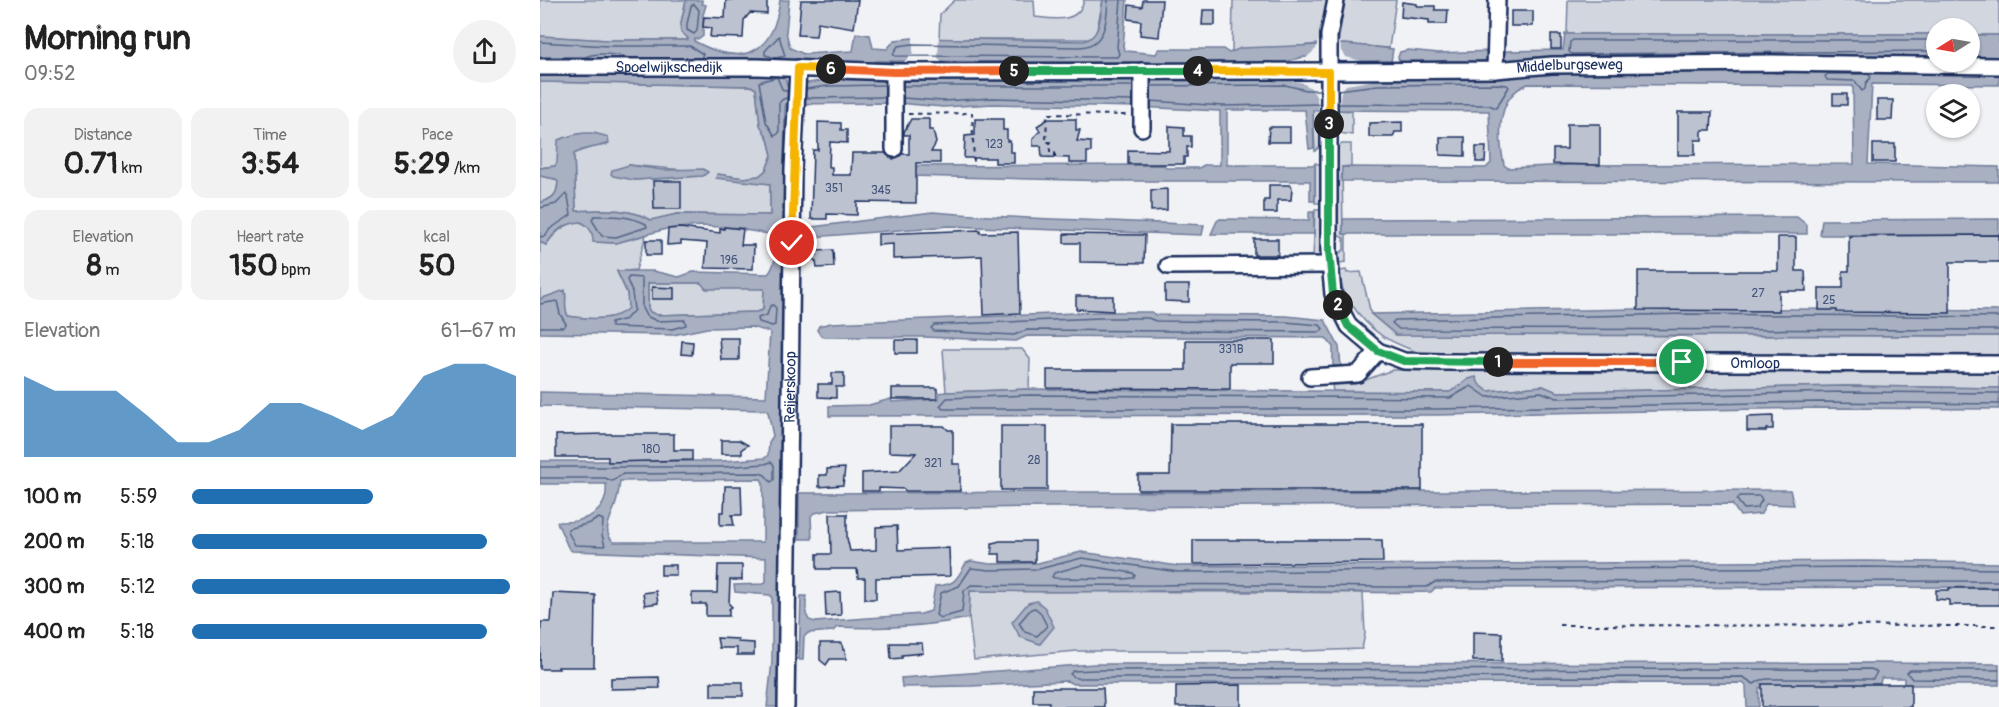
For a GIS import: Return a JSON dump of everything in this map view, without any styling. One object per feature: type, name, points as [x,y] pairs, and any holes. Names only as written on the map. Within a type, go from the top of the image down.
[{"type":"street","name":"Omloop","points":[[1336,0],[1329,35],[1330,265],[1333,294],[1348,326],[1378,351],[1404,361],[1443,362],[1999,364]]},
{"type":"street","points":[[1495,70],[1497,0]]},
{"type":"street","name":"Middelburgseweg","points":[[797,74],[1495,70],[1552,66],[1737,63],[1999,66]]},
{"type":"street","name":"Spoelwijkschedijk","points":[[540,67],[797,74]]},
{"type":"street","points":[[1142,71],[1142,118]]},
{"type":"street","name":"Reijerskoop","points":[[786,707],[797,74]]},
{"type":"street","points":[[894,75],[894,149]]},
{"type":"street","points":[[1168,266],[1330,265]]},
{"type":"street","points":[[1310,377],[1358,374],[1378,351]]},
{"type":"path","points":[[893,112],[972,113],[974,163]]},
{"type":"path","points":[[1055,157],[1055,153],[1050,153],[1050,142],[1046,142],[1047,114],[1123,114],[1142,118]]},
{"type":"path","points":[[1559,625],[1999,626]]},
{"type":"shaded area","points":[[540,0],[686,0],[681,23],[688,40],[608,40],[540,36]]},
{"type":"shaded area","points":[[955,0],[1034,0],[1035,17],[1058,19],[1077,13],[1084,0],[1103,0],[1096,34],[1090,39],[939,39],[940,14]]},
{"type":"shaded area","points":[[1233,0],[1327,0],[1319,44],[1232,53]]},
{"type":"shaded area","points":[[1345,0],[1396,0],[1389,48],[1338,44]]},
{"type":"shaded area","points":[[1568,0],[1999,0],[1999,35],[1980,35],[1980,18],[1926,18],[1926,34],[1567,34]]},
{"type":"shaded area","points":[[540,82],[751,86],[756,89],[760,124],[768,139],[772,155],[766,170],[759,176],[744,178],[718,174],[770,184],[770,215],[677,214],[651,220],[624,211],[576,211],[574,154],[587,148],[606,145],[595,132],[555,166],[540,168]],"holes":[[[629,165],[707,172],[702,176],[634,180]]]},
{"type":"shaded area","points":[[1313,110],[1319,110],[1322,145],[1315,151]]},
{"type":"shaded area","points":[[1338,110],[1352,111],[1352,135],[1339,133],[1336,128]]},
{"type":"shaded area","points":[[1342,144],[1351,144],[1351,166],[1342,167],[1343,234],[1346,234],[1346,262],[1339,263],[1336,255],[1344,250],[1344,238],[1335,234],[1335,150]]},
{"type":"shaded area","points":[[1315,163],[1322,165],[1322,203],[1315,203]]},
{"type":"shaded area","points":[[540,176],[555,179],[558,182],[554,196],[540,203]]},
{"type":"shaded area","points":[[1315,210],[1322,210],[1320,255],[1319,258],[1313,260]]},
{"type":"shaded area","points":[[574,222],[586,224],[592,233],[594,242],[616,243],[646,235],[636,270],[617,272],[627,293],[629,308],[616,316],[583,318],[568,316],[565,291],[540,299],[540,242],[546,245],[558,231]]},
{"type":"shaded area","points":[[1346,270],[1347,273],[1361,272],[1371,314],[1396,335],[1999,336],[1999,356],[1425,355],[1382,336],[1366,322],[1350,302],[1342,287],[1340,271]]},
{"type":"shaded area","points":[[648,283],[701,283],[764,289],[763,310],[657,315],[650,312],[648,308]]},
{"type":"shaded area","points":[[943,349],[1022,349],[1030,359],[1029,389],[946,392]]},
{"type":"shaded area","points":[[1999,369],[1999,388],[1845,386],[1557,392],[1543,386],[1488,391],[1469,379],[1450,392],[1333,391],[1332,385],[1355,384],[1392,370]]},
{"type":"shaded area","points":[[970,591],[1363,593],[1365,634],[1362,649],[1077,651],[974,660],[969,618]]},
{"type":"water","points":[[686,0],[702,0],[702,4],[706,5],[703,15],[703,36],[694,41],[711,49],[740,54],[752,51],[770,34],[780,0],[789,0],[786,32],[790,48],[804,54],[853,51],[856,33],[870,35],[873,48],[887,49],[895,40],[912,38],[1084,41],[1090,39],[1097,30],[1103,0],[1127,0],[1123,47],[1126,51],[1156,54],[1159,49],[1223,49],[1229,53],[1241,48],[1346,44],[1393,49],[1391,62],[1380,64],[1304,57],[1285,62],[1217,63],[877,61],[866,64],[814,64],[809,61],[799,63],[540,63],[540,36],[608,40],[688,40],[681,32]]},
{"type":"water","points":[[1565,34],[1926,34],[1926,57],[1657,58],[1504,62],[1501,52],[1563,50]]},
{"type":"water","points":[[1980,35],[1999,35],[1999,57],[1980,57]]},
{"type":"water","points":[[1408,50],[1439,53],[1491,51],[1489,60],[1466,63],[1442,61],[1435,65],[1400,63],[1398,57],[1400,52]]},
{"type":"water","points":[[1806,68],[1926,69],[1926,72],[1980,72],[1980,69],[1999,69],[1999,85],[1872,84],[1868,164],[1999,167],[1999,182],[1341,181],[1342,167],[1486,168],[1491,163],[1489,111],[1313,110],[1314,148],[1309,149],[1305,110],[1227,110],[1227,165],[1315,165],[1315,201],[1310,201],[1310,181],[1115,181],[867,175],[900,166],[1164,165],[1166,168],[1199,168],[1204,165],[1220,165],[1220,111],[993,104],[943,107],[897,103],[785,104],[777,707],[767,707],[772,662],[772,597],[735,592],[734,585],[764,584],[766,558],[572,551],[557,522],[576,521],[592,515],[603,503],[606,484],[540,484],[540,461],[723,461],[765,458],[768,455],[769,442],[773,436],[768,412],[765,410],[540,406],[540,392],[766,397],[770,332],[751,327],[707,328],[673,335],[540,333],[540,299],[565,290],[568,316],[591,318],[616,316],[628,308],[627,293],[617,271],[653,271],[679,277],[693,272],[768,274],[774,262],[777,237],[744,228],[701,226],[666,229],[616,243],[593,242],[590,230],[581,222],[560,229],[546,245],[540,242],[540,203],[554,196],[558,182],[555,179],[540,176],[540,168],[555,166],[558,140],[583,133],[608,137],[609,143],[574,154],[576,211],[624,211],[651,220],[677,214],[770,215],[770,184],[716,178],[717,174],[744,178],[759,176],[766,170],[772,155],[768,139],[760,125],[756,89],[751,86],[540,82],[540,74],[784,73],[787,86],[828,80],[888,79],[1287,79],[1306,84],[1378,79],[1506,78],[1574,69],[1791,72]],"holes":[[[1528,84],[1853,86],[1854,164],[1572,165],[1508,168],[1504,165],[1501,130],[1505,107],[1510,98]],[[648,283],[701,283],[706,289],[764,289],[763,310],[657,315],[650,312],[648,308]],[[761,479],[763,483],[763,542],[614,542],[608,534],[609,520],[617,500],[620,481]]]},
{"type":"water","points":[[629,165],[663,170],[703,169],[708,172],[703,176],[634,180],[611,174],[612,170]]},
{"type":"water","points":[[933,212],[1204,225],[1202,235],[949,226],[813,237],[812,227]]},
{"type":"water","points":[[1309,212],[1314,212],[1314,234],[1211,234],[1220,219],[1309,220]]},
{"type":"water","points":[[1797,217],[1807,225],[1807,234],[1343,234],[1343,219]]},
{"type":"water","points":[[1999,219],[1999,235],[1820,235],[1822,220]]},
{"type":"water","points":[[1688,308],[1999,311],[1999,336],[1396,335],[1371,314]]},
{"type":"water","points":[[1152,312],[1155,315],[1286,316],[1325,320],[1339,347],[1341,366],[1333,366],[1333,347],[1326,338],[1027,336],[1016,341],[924,337],[825,337],[821,336],[817,330],[819,326],[831,323]]},
{"type":"water","points":[[1476,377],[1479,384],[1488,391],[1543,386],[1557,392],[1845,386],[1999,388],[1999,409],[1819,408],[1436,415],[829,416],[829,406],[869,405],[891,399],[892,402],[939,399],[939,393],[946,392],[1029,389],[1450,392]]},
{"type":"water","points":[[1790,490],[1794,505],[1766,504],[1761,514],[1740,516],[1732,504],[828,510],[811,516],[812,539],[799,539],[799,493]]},
{"type":"water","points":[[1081,552],[1178,566],[1865,561],[1999,563],[1999,587],[1435,588],[1431,592],[970,591],[969,618],[903,627],[837,627],[833,631],[808,633],[804,637],[803,660],[799,660],[801,596],[806,596],[806,614],[809,620],[815,622],[921,614],[931,611],[935,586],[955,581],[966,563],[971,561],[990,564],[1038,563]]},
{"type":"water","points":[[1037,601],[1045,608],[1054,627],[1040,644],[1020,637],[1012,622],[1028,603]]},
{"type":"water","points":[[1094,664],[1999,664],[1999,685],[1904,685],[1904,678],[1881,678],[1880,685],[1763,685],[1759,689],[1759,707],[1747,707],[1746,686],[1743,683],[1073,684],[1067,681],[902,687],[901,678]]},
{"type":"pier","points":[[913,35],[939,36],[938,58],[944,64],[902,64],[913,53]]},
{"type":"pier","points":[[1318,41],[1340,41],[1341,51],[1346,57],[1376,65],[1304,60],[1278,65],[1278,63],[1306,58],[1316,49]]},
{"type":"pier","points":[[1287,76],[1307,81],[1346,81],[1376,76],[1376,80],[1346,85],[1341,92],[1338,113],[1319,113],[1317,98],[1311,88],[1302,83],[1277,79]]},
{"type":"building","points":[[726,0],[767,0],[767,14],[750,13],[744,20],[743,38],[710,37],[711,28],[703,27],[704,17],[725,18]]},
{"type":"building","points":[[801,0],[858,0],[854,28],[818,22],[816,36],[798,35]]},
{"type":"building","points":[[1143,0],[1162,0],[1159,37],[1140,35],[1141,21],[1128,19],[1129,5],[1142,7]]},
{"type":"building","points":[[1402,2],[1417,4],[1417,6],[1435,6],[1435,10],[1448,10],[1447,24],[1429,24],[1429,20],[1401,17]]},
{"type":"building","points":[[1203,10],[1215,10],[1215,25],[1202,25]]},
{"type":"building","points":[[1511,11],[1533,11],[1533,26],[1511,26]]},
{"type":"building","points":[[1551,35],[1561,35],[1561,49],[1551,49]]},
{"type":"building","points":[[1833,94],[1847,94],[1847,105],[1833,105]]},
{"type":"building","points":[[1877,100],[1893,100],[1892,120],[1877,120]]},
{"type":"building","points":[[1678,112],[1712,112],[1711,130],[1702,130],[1702,140],[1695,140],[1695,155],[1678,155]]},
{"type":"building","points":[[911,119],[929,119],[929,130],[933,130],[936,143],[931,152],[940,152],[940,163],[916,163],[916,203],[857,202],[857,215],[827,214],[827,219],[811,219],[813,150],[818,150],[818,122],[841,123],[841,130],[847,130],[847,143],[830,142],[829,167],[832,167],[832,175],[851,175],[852,153],[885,153],[893,159],[902,154],[909,154],[909,135],[904,135],[904,132]]},
{"type":"building","points":[[975,119],[1003,119],[1003,130],[1007,130],[1007,141],[1010,141],[1010,152],[1014,152],[1014,163],[995,163],[995,158],[964,158],[965,136],[975,135]]},
{"type":"building","points":[[1048,119],[1076,119],[1076,130],[1080,130],[1077,141],[1091,142],[1091,152],[1087,152],[1087,163],[1069,163],[1069,158],[1042,157],[1041,146],[1033,146],[1033,138],[1040,131],[1037,126]]},
{"type":"building","points":[[1402,122],[1402,132],[1395,132],[1393,137],[1369,137],[1369,123]]},
{"type":"building","points":[[1567,124],[1600,124],[1600,165],[1553,164],[1553,149],[1567,149]]},
{"type":"building","points":[[1169,126],[1184,127],[1184,136],[1191,136],[1191,147],[1187,147],[1184,164],[1128,164],[1128,150],[1169,151]]},
{"type":"building","points":[[1269,127],[1290,127],[1290,142],[1268,142]]},
{"type":"building","points":[[1440,137],[1465,137],[1465,156],[1440,155]]},
{"type":"building","points":[[1873,144],[1895,144],[1895,162],[1873,162]]},
{"type":"building","points":[[1476,147],[1486,147],[1485,162],[1476,162]]},
{"type":"building","points":[[653,181],[681,181],[681,209],[654,209]]},
{"type":"building","points":[[1269,185],[1291,185],[1292,188],[1291,200],[1277,200],[1277,213],[1264,213],[1264,200],[1269,200]]},
{"type":"building","points":[[1167,189],[1167,210],[1151,211],[1151,190]]},
{"type":"building","points":[[724,227],[743,229],[741,245],[754,245],[753,269],[705,268],[707,243],[681,241],[681,244],[667,245],[668,229],[680,228],[720,233],[720,228],[724,229]]},
{"type":"building","points":[[980,230],[980,233],[1018,232],[1020,313],[984,315],[982,256],[893,259],[893,244],[878,245],[878,234]]},
{"type":"building","points":[[1064,234],[1145,235],[1144,263],[1080,262],[1080,243],[1064,243]]},
{"type":"building","points":[[1999,235],[1999,262],[1950,262],[1950,313],[1819,310],[1819,288],[1843,288],[1843,271],[1849,271],[1849,236]]},
{"type":"building","points":[[1778,237],[1796,237],[1796,271],[1805,271],[1806,291],[1779,291],[1779,311],[1638,310],[1638,271],[1778,271]]},
{"type":"building","points":[[1254,239],[1278,239],[1278,255],[1254,255]]},
{"type":"building","points":[[646,240],[661,240],[661,255],[646,255]]},
{"type":"building","points":[[833,250],[834,267],[817,268],[811,256],[817,255],[816,251]]},
{"type":"building","points":[[1165,285],[1189,285],[1189,302],[1165,301]]},
{"type":"building","points":[[652,287],[674,288],[674,299],[652,299]]},
{"type":"building","points":[[1076,296],[1113,296],[1113,311],[1076,309]]},
{"type":"building","points":[[719,338],[739,338],[739,360],[721,360]]},
{"type":"building","points":[[895,340],[917,340],[917,353],[895,353]]},
{"type":"building","points":[[1186,340],[1274,340],[1274,363],[1230,363],[1230,389],[1047,388],[1047,370],[1186,370]]},
{"type":"building","points":[[682,341],[693,342],[692,355],[681,354]]},
{"type":"building","points":[[832,373],[844,373],[844,387],[836,387],[836,398],[818,397],[818,384],[832,384]]},
{"type":"building","points":[[892,388],[937,388],[937,399],[892,399]]},
{"type":"building","points":[[1773,416],[1773,429],[1747,431],[1747,417]]},
{"type":"building","points":[[1171,424],[1422,424],[1422,490],[1138,490],[1138,475],[1170,475]]},
{"type":"building","points":[[889,426],[944,426],[948,430],[953,430],[953,464],[960,464],[960,491],[905,491],[904,489],[879,488],[879,491],[862,491],[862,473],[899,471],[916,453],[889,452]]},
{"type":"building","points":[[1001,426],[1047,426],[1047,490],[1001,490]]},
{"type":"building","points":[[674,434],[674,450],[692,450],[692,460],[608,462],[608,457],[556,457],[556,435]]},
{"type":"building","points":[[721,440],[739,440],[748,445],[742,449],[742,454],[721,454]]},
{"type":"building","points":[[845,468],[843,485],[819,487],[819,475],[827,475],[827,469]]},
{"type":"building","points":[[725,486],[741,486],[742,515],[732,515],[734,525],[720,525],[720,512],[724,512]]},
{"type":"building","points":[[830,514],[847,514],[847,538],[850,551],[876,550],[876,527],[897,526],[898,550],[949,548],[950,576],[876,578],[876,599],[865,599],[865,578],[858,578],[857,569],[817,569],[817,554],[831,554]]},
{"type":"building","points":[[1193,540],[1382,540],[1383,562],[1193,564]]},
{"type":"building","points":[[1035,541],[1035,562],[1000,562],[1000,554],[992,554],[992,543]]},
{"type":"building","points":[[661,565],[676,565],[676,575],[661,575]]},
{"type":"building","points":[[718,565],[742,565],[742,580],[730,580],[729,604],[732,607],[729,609],[729,616],[706,616],[706,604],[692,604],[692,593],[717,593]]},
{"type":"building","points":[[1949,588],[1999,588],[1999,605],[1949,605],[1949,600],[1936,599],[1936,590],[1949,590]]},
{"type":"building","points":[[656,591],[658,603],[645,605],[643,593]]},
{"type":"building","points":[[840,592],[841,615],[826,616],[825,593]]},
{"type":"building","points":[[553,593],[595,595],[594,667],[540,669],[541,622],[551,622]]},
{"type":"building","points":[[1473,632],[1502,633],[1502,661],[1473,661]]},
{"type":"building","points":[[717,638],[738,639],[738,642],[754,643],[754,655],[737,655],[737,648],[719,648]]},
{"type":"building","points":[[820,643],[842,643],[846,659],[830,659],[826,665],[820,660]]},
{"type":"building","points":[[890,643],[922,643],[923,653],[902,655],[902,658],[891,659]]},
{"type":"building","points":[[659,677],[660,688],[611,689],[611,678]]},
{"type":"building","points":[[711,682],[743,682],[743,696],[711,696]]},
{"type":"building","points":[[1762,684],[1911,684],[1911,707],[1762,707]]},
{"type":"building","points":[[1241,685],[1241,707],[1176,707],[1176,686]]},
{"type":"building","points":[[1033,688],[1103,688],[1104,707],[1049,707],[1049,702],[1033,702]]},
{"type":"route","points":[[792,243],[798,68],[894,72],[1329,72],[1329,251],[1333,294],[1348,326],[1378,351],[1404,361],[1682,362]]}]
